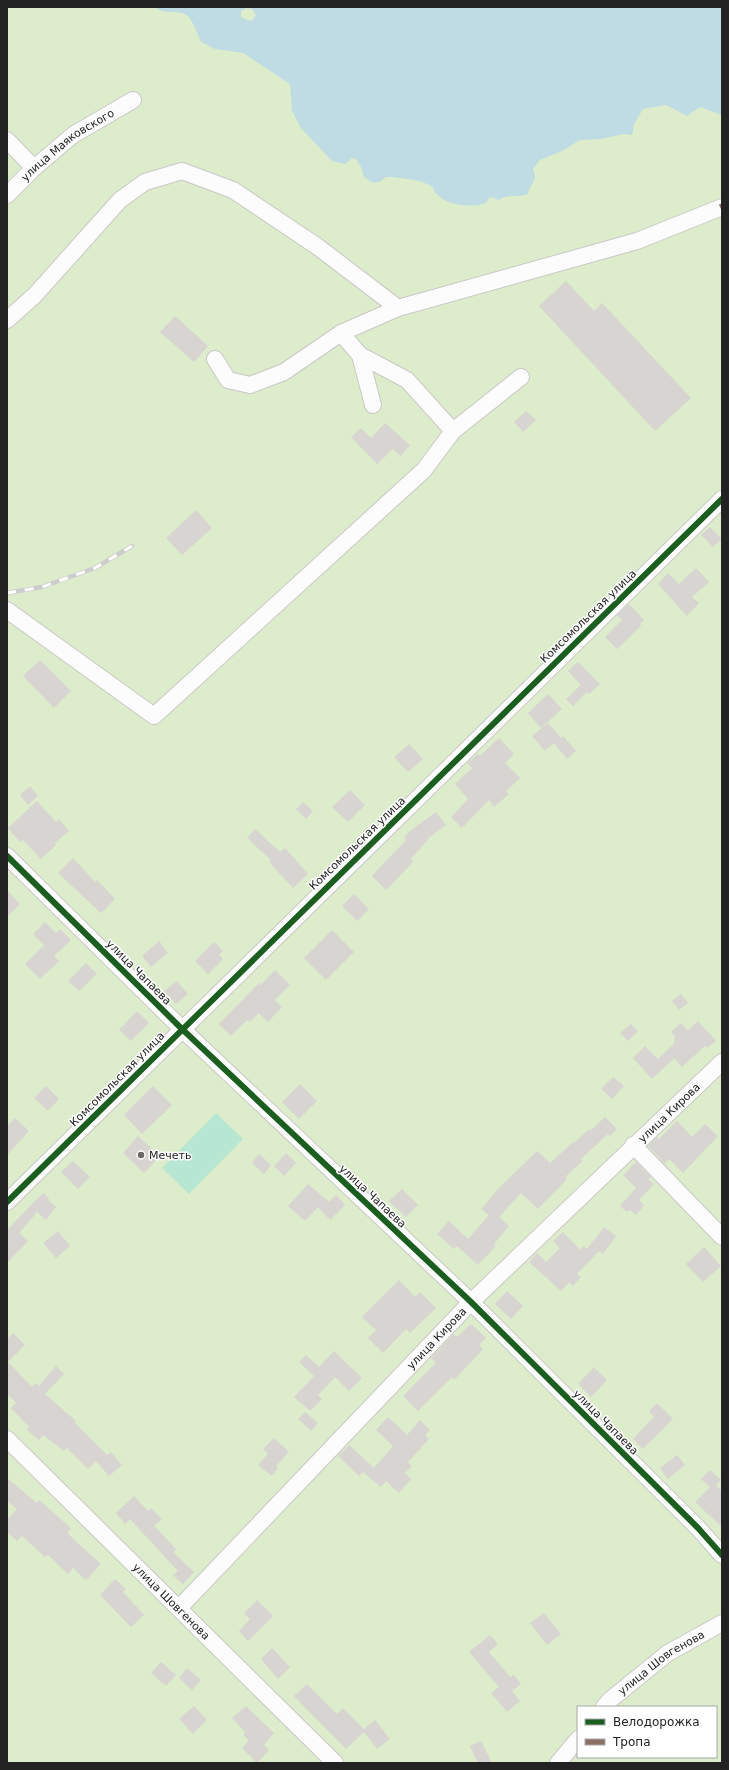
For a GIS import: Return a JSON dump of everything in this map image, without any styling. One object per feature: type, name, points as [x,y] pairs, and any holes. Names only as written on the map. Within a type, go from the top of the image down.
[{"type":"street","name":"улица Маяковского","points":[[7,196],[34,168],[73,135],[133,100]]},
{"type":"street","points":[[7,140],[34,168]]},
{"type":"street","points":[[7,320],[35,295],[120,200],[145,182],[182,171],[233,190],[318,247],[398,308]]},
{"type":"street","points":[[215,359],[228,380],[250,385],[284,372],[341,333],[398,308],[637,241],[722,207]]},
{"type":"street","points":[[341,333],[360,355],[407,380],[453,432]]},
{"type":"street","points":[[360,355],[373,405]]},
{"type":"street","points":[[7,610],[154,716],[424,470],[453,432],[521,377]]},
{"type":"street","name":"Комсомольская улица","points":[[7,1202],[722,499]]},
{"type":"street","name":"улица Чапаева","points":[[7,856],[182,1029],[470,1302],[698,1528],[722,1555]]},
{"type":"street","name":"улица Кирова","points":[[179,1608],[470,1302],[633,1145],[722,1062]]},
{"type":"street","points":[[633,1145],[722,1237]]},
{"type":"street","name":"улица Шовгенова","points":[[7,1439],[335,1763]]},
{"type":"street","name":"улица Шовгенова","points":[[605,1706],[610,1700],[668,1653],[722,1623]]},
{"type":"street","points":[[558,1763],[577,1740]]},
{"type":"green space","points":[[7,7],[722,7],[722,1763],[7,1763]]},
{"type":"green space","points":[[216,1113],[243,1139],[189,1194],[162,1168]]},
{"type":"water","points":[[154,7],[722,7],[722,115],[700,107],[687,116],[666,105],[643,109],[634,124],[632,135],[624,134],[601,139],[580,140],[562,151],[540,160],[533,169],[535,179],[528,194],[521,196],[510,196],[499,200],[490,197],[486,203],[480,205],[460,205],[441,198],[431,186],[416,181],[403,178],[386,177],[381,181],[373,183],[363,176],[362,169],[356,159],[352,158],[345,164],[332,161],[301,128],[292,111],[290,84],[243,53],[215,49],[201,42],[194,25],[186,14],[178,12],[165,12]],"holes":[[[247,8],[252,9],[256,15],[252,21],[241,17],[241,11]]]},
{"type":"building","points":[[566,281],[594,311],[602,303],[691,398],[655,431],[539,306]]},
{"type":"building","points":[[175,316],[208,346],[194,362],[160,332]]},
{"type":"building","points":[[526,411],[536,420],[523,432],[514,422]]},
{"type":"building","points":[[385,423],[410,445],[401,456],[393,449],[377,464],[351,437],[361,428],[371,438]]},
{"type":"building","points":[[196,510],[212,528],[182,555],[166,538]]},
{"type":"building","points":[[710,527],[722,539],[713,547],[701,535]]},
{"type":"building","points":[[696,568],[709,582],[692,597],[699,603],[687,616],[658,584],[668,573],[679,584]]},
{"type":"building","points":[[629,604],[644,620],[640,624],[641,626],[617,649],[605,637],[622,620],[617,615]]},
{"type":"building","points":[[40,660],[71,691],[54,708],[23,676]]},
{"type":"building","points":[[578,662],[600,684],[589,694],[587,692],[573,706],[566,699],[581,685],[568,671]]},
{"type":"building","points":[[548,694],[562,709],[541,728],[528,713]]},
{"type":"building","points":[[548,723],[561,738],[563,736],[576,751],[567,759],[554,743],[555,742],[545,751],[532,736]]},
{"type":"building","points":[[499,738],[514,754],[505,763],[520,778],[506,791],[509,794],[494,807],[489,800],[462,828],[451,817],[468,799],[455,784],[472,768],[467,763],[478,754],[480,756]]},
{"type":"building","points":[[409,744],[423,759],[408,772],[394,757]]},
{"type":"building","points":[[30,786],[38,796],[28,805],[20,795]]},
{"type":"building","points":[[350,790],[365,805],[348,822],[332,807]]},
{"type":"building","points":[[37,801],[56,822],[59,819],[69,831],[55,843],[56,845],[41,859],[23,840],[20,842],[8,828]]},
{"type":"building","points":[[303,802],[313,811],[306,819],[296,809]]},
{"type":"building","points":[[436,812],[446,825],[431,836],[411,859],[413,862],[386,890],[372,876],[406,840],[404,838],[411,830]]},
{"type":"building","points":[[255,829],[280,852],[285,848],[308,874],[293,888],[269,862],[271,860],[247,838]]},
{"type":"building","points":[[73,858],[95,882],[97,880],[115,899],[101,913],[58,873]]},
{"type":"building","points":[[7,890],[20,904],[7,917]]},
{"type":"building","points":[[354,894],[369,909],[357,921],[342,906]]},
{"type":"building","points":[[45,922],[56,933],[60,929],[71,940],[54,956],[59,961],[40,979],[25,964],[44,945],[33,934]]},
{"type":"building","points":[[332,930],[354,952],[326,980],[304,958]]},
{"type":"building","points":[[159,941],[168,953],[151,967],[142,956]]},
{"type":"building","points":[[214,942],[223,951],[219,955],[223,959],[208,974],[195,961]]},
{"type":"building","points":[[86,963],[97,974],[79,991],[68,981]]},
{"type":"building","points":[[275,970],[290,985],[275,1000],[282,1007],[268,1022],[259,1013],[250,1022],[247,1020],[231,1036],[219,1024],[259,983],[261,985]]},
{"type":"building","points":[[177,981],[188,994],[176,1004],[164,991]]},
{"type":"building","points":[[681,994],[688,1003],[679,1010],[672,1001]]},
{"type":"building","points":[[137,1011],[149,1023],[131,1041],[119,1030]]},
{"type":"building","points":[[698,1021],[716,1041],[707,1048],[705,1046],[682,1067],[674,1058],[652,1079],[633,1058],[645,1046],[658,1059],[674,1044],[675,1036],[671,1032],[681,1023],[688,1030]]},
{"type":"building","points":[[631,1024],[638,1031],[628,1041],[620,1033]]},
{"type":"building","points":[[613,1077],[624,1086],[612,1099],[601,1089]]},
{"type":"building","points":[[300,1084],[317,1101],[299,1119],[282,1102]]},
{"type":"building","points":[[46,1086],[59,1099],[48,1111],[34,1098]]},
{"type":"building","points":[[153,1086],[172,1105],[142,1134],[124,1115]]},
{"type":"building","points":[[605,1117],[617,1129],[610,1136],[608,1134],[581,1159],[583,1161],[565,1177],[567,1179],[538,1209],[521,1193],[499,1217],[509,1226],[494,1244],[496,1246],[478,1265],[457,1246],[454,1249],[437,1234],[449,1221],[468,1239],[489,1215],[481,1209],[500,1187],[537,1151],[550,1163],[573,1142],[574,1143],[589,1129],[590,1131]]},
{"type":"building","points":[[15,1118],[29,1131],[7,1155],[7,1126]]},
{"type":"building","points":[[677,1121],[692,1137],[705,1124],[718,1136],[683,1173],[669,1159],[665,1164],[648,1146],[657,1137],[659,1139]]},
{"type":"building","name":"Мечеть","points":[[138,1136],[160,1156],[144,1173],[123,1153]]},
{"type":"building","points":[[286,1153],[296,1163],[284,1176],[274,1166]]},
{"type":"building","points":[[259,1154],[271,1165],[264,1174],[252,1163]]},
{"type":"building","points":[[73,1161],[90,1177],[78,1189],[61,1172]]},
{"type":"building","points":[[636,1162],[651,1177],[648,1179],[654,1184],[639,1200],[644,1205],[636,1215],[630,1210],[627,1212],[620,1206],[636,1188],[623,1175]]},
{"type":"building","points":[[308,1184],[329,1202],[336,1195],[345,1205],[330,1220],[318,1207],[305,1221],[288,1206]]},
{"type":"building","points":[[402,1189],[418,1205],[406,1217],[389,1201]]},
{"type":"building","points":[[43,1193],[56,1207],[46,1220],[37,1212],[19,1233],[28,1241],[7,1263],[7,1230]]},
{"type":"building","points":[[604,1227],[616,1236],[603,1254],[599,1251],[577,1274],[581,1277],[573,1286],[569,1282],[561,1291],[529,1262],[537,1253],[546,1262],[560,1248],[553,1241],[563,1232],[580,1250],[583,1246],[587,1249]]},
{"type":"building","points":[[58,1231],[70,1246],[56,1258],[43,1243]]},
{"type":"building","points":[[704,1247],[721,1266],[703,1282],[686,1264]]},
{"type":"building","points":[[399,1280],[415,1297],[420,1292],[436,1308],[410,1333],[406,1329],[383,1353],[368,1338],[376,1330],[362,1317]]},
{"type":"building","points":[[507,1291],[523,1306],[511,1319],[495,1304]]},
{"type":"building","points":[[471,1324],[486,1338],[479,1345],[483,1349],[454,1380],[452,1377],[418,1411],[403,1396],[436,1363],[431,1358],[454,1334],[457,1337]]},
{"type":"building","points":[[13,1333],[25,1345],[8,1362],[32,1387],[36,1383],[39,1386],[56,1366],[64,1374],[45,1394],[76,1421],[75,1423],[107,1455],[111,1452],[122,1465],[109,1476],[96,1461],[88,1469],[67,1448],[64,1451],[43,1435],[39,1440],[27,1430],[29,1427],[11,1408],[16,1403],[7,1394],[7,1339]]},
{"type":"building","points":[[334,1351],[362,1378],[349,1391],[335,1377],[318,1395],[322,1399],[310,1411],[294,1397],[314,1376],[299,1362],[306,1355],[319,1367]]},
{"type":"building","points":[[594,1367],[607,1380],[591,1397],[578,1384]]},
{"type":"building","points":[[657,1403],[673,1419],[643,1449],[633,1439],[654,1417],[649,1411]]},
{"type":"building","points":[[305,1412],[318,1423],[311,1431],[298,1419]]},
{"type":"building","points":[[388,1417],[407,1435],[420,1420],[430,1430],[425,1435],[429,1439],[408,1462],[412,1466],[405,1473],[411,1479],[399,1493],[386,1481],[381,1487],[363,1472],[359,1476],[338,1456],[349,1445],[374,1468],[393,1446],[376,1430]]},
{"type":"building","points":[[274,1438],[289,1452],[276,1466],[278,1468],[272,1476],[258,1465],[268,1454],[263,1449]]},
{"type":"building","points":[[677,1455],[685,1465],[668,1479],[660,1468]]},
{"type":"building","points":[[710,1470],[721,1480],[716,1485],[722,1491],[722,1527],[695,1502],[710,1487],[701,1479]]},
{"type":"building","points":[[7,1478],[37,1503],[39,1500],[71,1528],[67,1533],[101,1564],[86,1580],[73,1568],[68,1574],[48,1555],[45,1557],[22,1536],[17,1541],[7,1532],[7,1519],[17,1509],[7,1501]]},
{"type":"building","points":[[134,1496],[148,1511],[151,1508],[162,1519],[154,1526],[176,1549],[173,1552],[194,1572],[183,1584],[173,1575],[178,1571],[130,1519],[125,1524],[116,1513]]},
{"type":"building","points":[[115,1579],[126,1589],[123,1592],[144,1615],[131,1627],[100,1595]]},
{"type":"building","points":[[257,1600],[273,1616],[248,1641],[239,1631],[250,1619],[244,1613]]},
{"type":"building","points":[[544,1613],[561,1634],[547,1645],[530,1623]]},
{"type":"building","points":[[490,1635],[498,1644],[489,1652],[510,1677],[514,1675],[521,1684],[512,1691],[520,1701],[507,1712],[491,1693],[499,1687],[469,1652]]},
{"type":"building","points":[[272,1648],[290,1667],[278,1679],[261,1659]]},
{"type":"building","points":[[161,1662],[176,1675],[166,1686],[151,1673]]},
{"type":"building","points":[[187,1668],[201,1680],[192,1690],[179,1678]]},
{"type":"building","points":[[307,1684],[337,1714],[343,1708],[364,1729],[375,1720],[390,1739],[377,1749],[364,1732],[346,1749],[294,1696]]},
{"type":"building","points":[[194,1706],[207,1720],[193,1734],[179,1719]]},
{"type":"building","points":[[246,1706],[274,1733],[264,1745],[269,1750],[257,1763],[242,1748],[249,1740],[243,1735],[245,1732],[232,1718]]},
{"type":"building","points":[[481,1741],[492,1763],[478,1763],[470,1746]]},
{"type":"railway","points":[[7,593],[42,587],[95,568],[132,546]]},
{"type":"cycle path","points":[[7,1202],[722,499]]},
{"type":"cycle path","points":[[7,856],[182,1029],[471,1302],[698,1528],[722,1555]]},
{"type":"place","name":"Мечеть","points":[[141,1155]]}]
